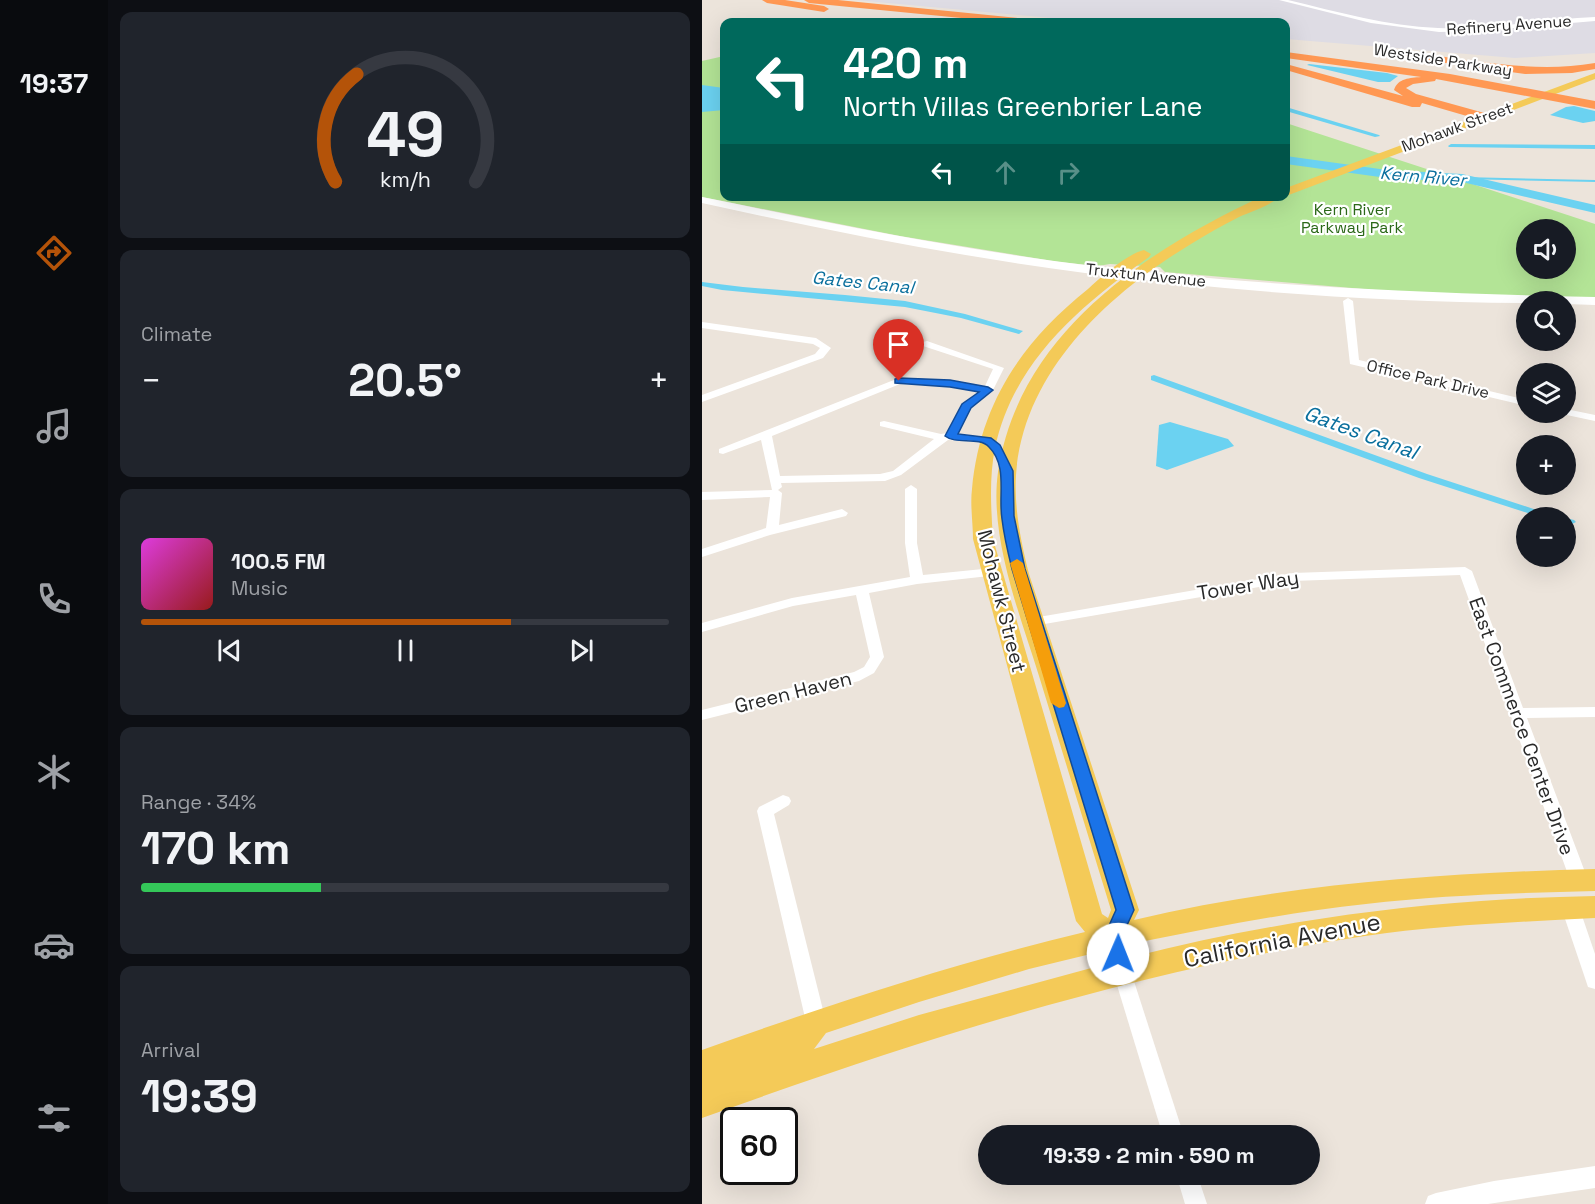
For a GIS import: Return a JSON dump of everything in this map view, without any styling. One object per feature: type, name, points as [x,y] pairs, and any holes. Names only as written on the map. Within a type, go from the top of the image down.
[{"type":"highway","points":[[767,0],[840,11],[913,18]]},
{"type":"highway","points":[[809,0],[987,18]]},
{"type":"highway","points":[[1290,46],[1324,48]]},
{"type":"highway","name":"Westside Parkway","points":[[1290,47],[1433,65],[1595,92]]},
{"type":"highway","points":[[1396,54],[1541,73],[1566,73],[1595,68]]},
{"type":"highway","name":"Westside Parkway","points":[[1290,56],[1450,77],[1595,105]]},
{"type":"highway","points":[[1290,68],[1474,118]]},
{"type":"highway","points":[[1573,82],[1595,78]]},
{"type":"highway","points":[[1474,118],[1412,97],[1402,92],[1400,87],[1414,81],[1441,80],[1595,105]]},
{"type":"main road","name":"Mohawk Street","points":[[1290,184],[1573,82],[1595,68]]},
{"type":"main road","name":"Mohawk Street","points":[[1290,190],[1374,155]]},
{"type":"main road","name":"Truxtun Avenue","points":[[702,200],[904,242],[1122,277],[1348,292],[1595,301]]},
{"type":"main road","name":"Mohawk Street","points":[[1244,201],[1181,231],[1122,277],[1055,352],[1024,403],[1012,442],[1007,471],[1007,516],[1011,540],[1033,622],[1125,910],[1113,936],[1090,921],[983,539],[980,515],[981,470],[997,411],[1010,384],[1030,355],[1063,316],[1122,277],[1226,218],[1263,201]]},
{"type":"main road","name":"Truxtun Avenue","points":[[702,207],[896,248],[1122,277],[1348,301],[1516,308]]},
{"type":"main road","points":[[702,207],[740,208]]},
{"type":"main road","points":[[1576,309],[1595,310]]},
{"type":"main road","points":[[1052,329],[1048,345],[1049,349],[1055,352]]},
{"type":"main road","points":[[987,441],[994,445],[1007,471]]},
{"type":"main road","points":[[999,595],[1023,619],[1033,622]]},
{"type":"main road","points":[[1007,627],[1022,632],[1048,668]]},
{"type":"main road","name":"California Avenue","points":[[702,1064],[816,1022],[1002,964],[1113,936],[1213,915],[1353,894],[1450,886],[1587,880]]},
{"type":"main road","name":"California Avenue","points":[[702,1103],[904,1033],[1122,972],[1324,929],[1369,922],[1454,913],[1582,907]]},
{"type":"main road","points":[[1113,936],[1122,972]]},
{"type":"main road","points":[[702,1096],[727,1076],[796,1045],[813,1030],[816,1022]]},
{"type":"street","name":"Refinery Avenue","points":[[1282,0],[1381,24],[1428,30],[1479,30],[1556,20],[1595,19]]},
{"type":"street","name":"Office Park Drive","points":[[1348,301],[1354,362],[1516,399]]},
{"type":"street","points":[[702,325],[816,341],[826,348],[819,356],[702,399]]},
{"type":"street","points":[[702,496],[757,495],[776,486],[881,478],[897,473],[947,437],[966,406],[988,390],[999,368],[927,344]]},
{"type":"street","points":[[723,451],[899,381],[950,384],[988,390]]},
{"type":"street","points":[[1576,414],[1595,418]]},
{"type":"street","points":[[884,424],[947,437],[987,441]]},
{"type":"street","points":[[766,434],[776,486],[772,531]]},
{"type":"street","points":[[911,489],[911,543],[917,580]]},
{"type":"street","points":[[702,553],[772,531],[842,513]]},
{"type":"street","name":"Tower Way","points":[[1033,622],[1293,577],[1352,573],[1465,571]]},
{"type":"street","name":"East Commerce Center Drive","points":[[1465,571],[1516,713],[1587,880]]},
{"type":"street","points":[[702,628],[792,602],[917,580],[993,572]]},
{"type":"street","name":"Green Haven","points":[[702,715],[859,676],[869,670],[877,657],[861,590]]},
{"type":"street","points":[[1516,713],[1595,712]]},
{"type":"street","points":[[783,801],[765,811],[816,1022]]},
{"type":"street","points":[[1582,907],[1595,981]]},
{"type":"street","points":[[1122,972],[1171,1125]]},
{"type":"street","points":[[1436,1204],[1497,1198],[1595,1177]]},
{"type":"street","points":[[1190,1185],[1196,1204]]},
{"type":"shaded area","points":[[855,0],[1595,0],[1595,53],[1515,58],[1290,39],[1290,18],[1051,18]]},
{"type":"green space","name":"Kern River Parkway Park","points":[[720,57],[720,201],[702,197],[702,61]]},
{"type":"green space","name":"Kern River Parkway Park","points":[[1290,124],[1595,224],[1595,298],[1576,297],[1576,291],[1516,291],[1516,296],[1411,293],[1165,272],[1160,267],[1110,264],[1098,266],[1059,262],[900,236],[722,201],[1290,201]]},
{"type":"water","points":[[1307,65],[1398,76],[1390,82],[1378,82]]},
{"type":"water","points":[[702,85],[720,87],[720,110],[702,112]]},
{"type":"water","points":[[1574,106],[1595,111],[1595,121],[1583,123],[1550,115],[1566,107]]},
{"type":"water","points":[[1170,422],[1228,439],[1234,446],[1167,470],[1156,466],[1159,425]]},
{"type":"waterway","points":[[1290,110],[1377,136]]},
{"type":"waterway","points":[[1451,146],[1595,147]]},
{"type":"waterway","name":"Kern River","points":[[1290,161],[1387,174],[1462,178],[1595,209]]},
{"type":"waterway","points":[[1462,178],[1595,181]]},
{"type":"waterway","name":"Gates Canal","points":[[702,284],[743,290],[886,301],[924,307],[1019,331]]},
{"type":"waterway","name":"Gates Canal","points":[[1154,378],[1423,476],[1521,507]]},
{"type":"slow traffic","points":[[1017,563],[1059,703]]},
{"type":"route","points":[[899,381],[950,384],[988,390],[966,406],[951,436],[987,441],[994,445],[1007,471],[1007,516],[1018,569],[1125,910],[1113,936],[1118,954]]}]
